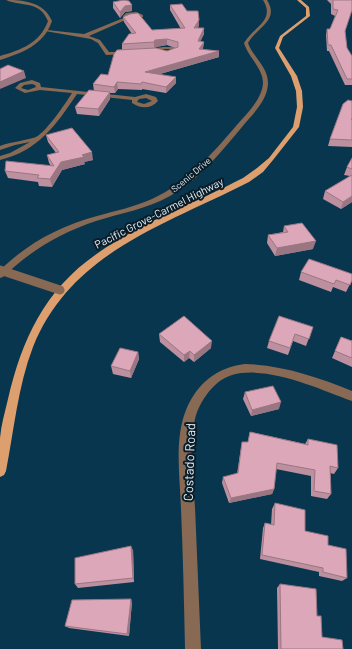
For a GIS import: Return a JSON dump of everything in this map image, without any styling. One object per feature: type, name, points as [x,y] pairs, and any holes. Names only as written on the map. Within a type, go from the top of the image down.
[{"type":"main road","name":"Pacific Grove-Carmel Highway","points":[[0,471],[18,378],[29,345],[44,314],[60,290],[82,268],[94,259],[156,224],[246,180],[271,159],[296,127],[300,106],[299,92],[295,80],[277,48],[282,35],[303,22],[308,16],[308,8],[299,0]]},
{"type":"street","points":[[0,58],[36,43],[47,31],[50,21],[49,17],[41,8],[26,3],[8,0]]},
{"type":"street","name":"Scenic Drive","points":[[0,275],[31,248],[62,230],[93,219],[139,207],[162,198],[182,184],[218,151],[256,106],[264,90],[265,77],[249,51],[246,43],[250,36],[262,27],[266,21],[268,6],[265,0]]},
{"type":"street","points":[[84,36],[128,18]]},
{"type":"street","points":[[47,31],[84,36],[97,41],[108,54],[136,52]]},
{"type":"street","points":[[150,51],[158,51]]},
{"type":"street","points":[[39,88],[135,99]]},
{"type":"street","points":[[0,158],[14,154],[51,127],[76,92]]},
{"type":"street","points":[[0,148],[13,143],[36,138]]},
{"type":"street","points":[[0,270],[60,290]]},
{"type":"street","name":"Costado Road","points":[[193,649],[186,469],[187,437],[192,410],[201,393],[215,380],[231,370],[253,368],[300,376],[352,396]]},
{"type":"building","points":[[124,0],[129,1],[132,5],[125,6],[120,12],[113,2]]},
{"type":"building","points":[[333,0],[352,0],[352,10],[345,31],[347,48],[352,56],[352,79],[347,79],[331,45],[328,45],[327,29],[330,29],[338,10],[333,9]]},
{"type":"building","points":[[182,4],[187,11],[198,11],[199,20],[194,28],[204,28],[198,41],[204,42],[199,49],[219,51],[145,72],[176,77],[166,87],[142,82],[141,84],[117,82],[114,87],[93,84],[101,74],[108,75],[114,54],[117,50],[156,48],[167,51],[178,47],[178,42],[167,39],[155,40],[154,42],[122,44],[129,34],[136,33],[123,17],[138,13],[152,30],[185,28],[170,5]]},
{"type":"building","points":[[8,65],[24,71],[0,82],[0,69]]},
{"type":"building","points":[[89,90],[110,92],[98,109],[75,107]]},
{"type":"building","points":[[348,100],[352,101],[352,140],[330,139],[343,104]]},
{"type":"building","points":[[72,128],[92,152],[82,155],[84,157],[61,162],[50,179],[37,178],[39,175],[5,171],[6,161],[54,166],[47,155],[59,152],[46,135]]},
{"type":"building","points":[[352,158],[352,169],[347,167]]},
{"type":"building","points":[[352,175],[352,196],[343,202],[325,191]]},
{"type":"building","points":[[302,223],[316,241],[277,248],[268,235],[288,232],[284,226]]},
{"type":"building","points":[[309,259],[352,274],[350,285],[336,280],[334,284],[301,272]]},
{"type":"building","points":[[184,316],[212,341],[194,355],[190,351],[184,355],[159,334]]},
{"type":"building","points":[[279,316],[313,327],[309,339],[295,334],[290,348],[269,341]]},
{"type":"building","points":[[341,337],[352,341],[352,358],[335,351]]},
{"type":"building","points":[[120,348],[138,352],[130,371],[111,366]]},
{"type":"building","points":[[273,386],[281,402],[252,410],[245,392]]},
{"type":"building","points":[[250,432],[308,445],[308,439],[337,445],[338,468],[330,466],[331,494],[314,491],[315,470],[277,463],[274,489],[231,498],[223,477],[238,473],[242,442],[248,442]]},
{"type":"building","points":[[275,503],[305,510],[305,531],[328,536],[328,545],[346,549],[347,578],[323,572],[323,568],[262,555],[265,523],[274,525]]},
{"type":"building","points":[[131,546],[133,578],[75,584],[75,558]]},
{"type":"building","points":[[280,584],[316,589],[317,616],[321,616],[322,637],[342,640],[343,649],[281,649]]},
{"type":"building","points":[[131,599],[127,634],[65,626],[72,600]]}]
